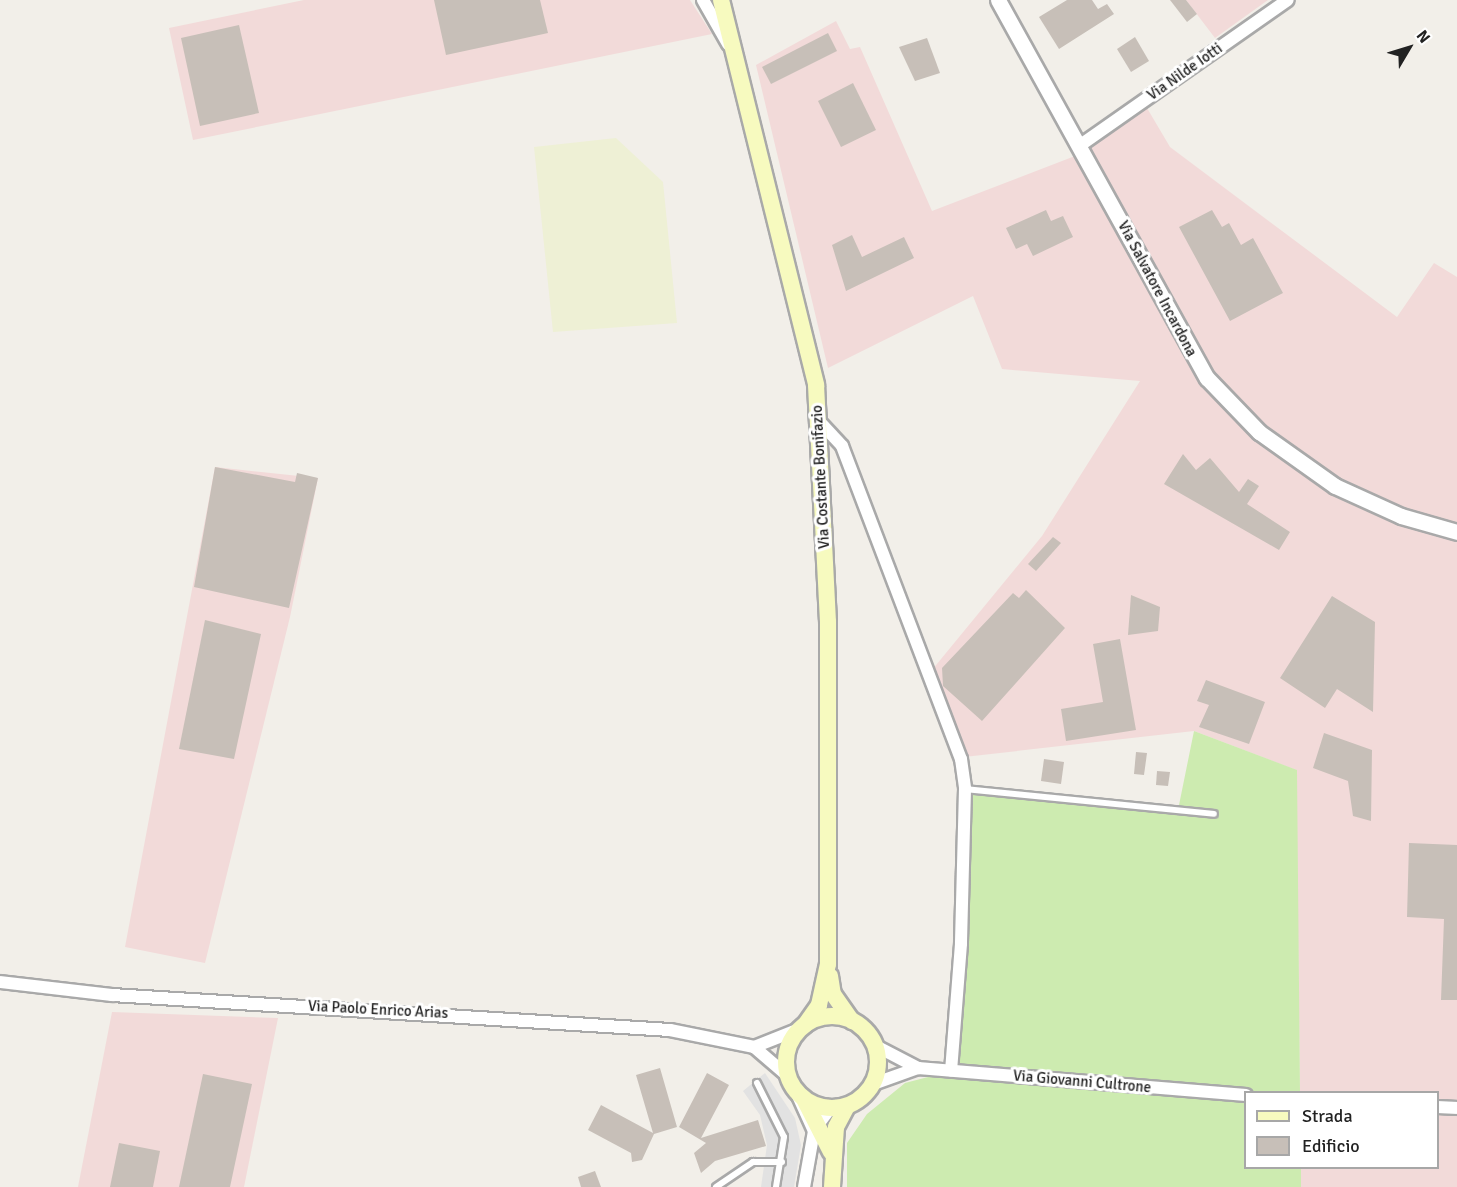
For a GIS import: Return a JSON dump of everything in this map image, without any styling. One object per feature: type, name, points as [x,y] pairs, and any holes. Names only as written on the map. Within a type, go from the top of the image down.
[{"type":"main road","name":"Via Costante Bonifazio","points":[[721,0],[794,283],[818,420],[828,622],[828,964]]},
{"type":"main road","points":[[821,1120],[847,1106],[873,1084],[874,1045],[853,1022],[833,994],[828,964]]},
{"type":"main road","points":[[828,964],[819,1005],[787,1054],[796,1088],[821,1120],[832,1153]]},
{"type":"main road","points":[[803,1027],[824,1017],[853,1022]]},
{"type":"main road","points":[[832,1187],[832,1153],[847,1106]]},
{"type":"street","points":[[704,0],[735,56]]},
{"type":"street","name":"Via Salvatore Incardona","points":[[998,0],[1082,144],[1182,339],[1233,408],[1286,454],[1335,486],[1401,516],[1457,532]]},
{"type":"street","name":"Via Nilde Iotti","points":[[1082,144],[1288,0]]},
{"type":"street","points":[[818,420],[842,446],[961,759],[965,789],[951,1071]]},
{"type":"street","name":"Via Paolo Enrico Arias","points":[[0,982],[112,995],[619,1025],[754,1047]]},
{"type":"street","points":[[803,1027],[754,1047],[796,1088],[821,1120],[804,1187]]},
{"type":"street","points":[[874,1045],[918,1068]]},
{"type":"street","points":[[873,1084],[918,1068]]},
{"type":"street","name":"Via Giovanni Cultrone","points":[[918,1068],[1244,1095]]},
{"type":"street","points":[[1439,1107],[1457,1108]]},
{"type":"lane","points":[[965,789],[1214,814]]},
{"type":"lane","points":[[757,1083],[776,1112],[784,1137],[782,1162],[776,1187]]},
{"type":"lane","points":[[716,1187],[753,1162],[782,1162]]},
{"type":"shaded area","points":[[304,0],[690,0],[712,34],[193,140],[169,28]]},
{"type":"shaded area","points":[[1186,0],[1268,0],[1215,38]]},
{"type":"shaded area","points":[[836,21],[850,49],[860,47],[932,211],[1075,156],[1147,108],[1170,147],[1397,317],[1434,263],[1457,277],[1457,1187],[1301,1187],[1301,1169],[1439,1169],[1439,1091],[1300,1091],[1296,770],[1194,731],[964,757],[932,670],[1042,536],[1140,381],[1002,369],[973,296],[828,368],[756,65]]},
{"type":"shaded area","points":[[215,467],[318,478],[290,617],[205,963],[125,947]]},
{"type":"shaded area","points":[[112,1012],[278,1018],[244,1187],[78,1187]]},
{"type":"shaded area","points":[[765,1073],[795,1118],[801,1145],[794,1187],[761,1187],[767,1145],[760,1115],[743,1091]]},
{"type":"green space","points":[[616,138],[663,182],[677,323],[553,332],[534,147]]},
{"type":"green space","points":[[1194,731],[1297,770],[1300,1091],[1244,1091],[1244,1169],[1301,1169],[1301,1187],[847,1187],[847,1143],[867,1114],[905,1083],[951,1071],[965,789],[1178,810]]},
{"type":"building","points":[[434,0],[540,0],[548,33],[446,55]]},
{"type":"building","points":[[1067,0],[1092,0],[1098,9],[1107,4],[1114,14],[1059,49],[1039,17]]},
{"type":"building","points":[[1170,0],[1186,0],[1197,14],[1187,22]]},
{"type":"building","points":[[239,25],[259,113],[200,126],[181,38]]},
{"type":"building","points":[[828,33],[837,51],[771,84],[762,67]]},
{"type":"building","points":[[1135,37],[1149,61],[1131,72],[1117,49]]},
{"type":"building","points":[[927,38],[940,73],[915,81],[899,47]]},
{"type":"building","points":[[853,83],[876,130],[841,147],[818,101]]},
{"type":"building","points":[[1046,210],[1051,221],[1063,216],[1073,237],[1033,256],[1027,244],[1016,249],[1006,228]]},
{"type":"building","points":[[1212,210],[1222,227],[1229,223],[1241,245],[1253,238],[1283,293],[1230,321],[1179,227]]},
{"type":"building","points":[[852,235],[862,257],[904,237],[914,258],[846,291],[832,245]]},
{"type":"building","points":[[1183,454],[1196,470],[1210,458],[1239,492],[1248,479],[1259,486],[1247,504],[1290,532],[1279,550],[1164,484]]},
{"type":"building","points":[[215,467],[295,482],[297,473],[318,478],[289,608],[194,587]]},
{"type":"building","points":[[1053,537],[1061,543],[1036,571],[1028,564]]},
{"type":"building","points":[[1026,590],[1065,628],[982,721],[943,686],[942,668],[1013,593],[1019,598]]},
{"type":"building","points":[[1131,595],[1160,607],[1158,631],[1128,635]]},
{"type":"building","points":[[1332,596],[1375,622],[1373,712],[1337,689],[1325,708],[1280,678]]},
{"type":"building","points":[[205,620],[261,634],[234,759],[179,749]]},
{"type":"building","points":[[1120,639],[1136,730],[1066,741],[1061,709],[1103,702],[1093,644]]},
{"type":"building","points":[[1206,680],[1265,702],[1249,744],[1199,727],[1209,705],[1197,701]]},
{"type":"building","points":[[1324,733],[1372,750],[1371,821],[1353,816],[1348,781],[1313,768]]},
{"type":"building","points":[[1136,752],[1147,753],[1144,775],[1134,774]]},
{"type":"building","points":[[1044,759],[1064,762],[1061,784],[1041,781]]},
{"type":"building","points":[[1157,771],[1170,772],[1168,786],[1156,785]]},
{"type":"building","points":[[1409,843],[1457,845],[1457,1000],[1441,1000],[1444,919],[1407,917]]},
{"type":"building","points":[[660,1068],[677,1127],[654,1134],[642,1160],[632,1162],[631,1153],[588,1130],[601,1105],[653,1133],[636,1075]]},
{"type":"building","points":[[707,1073],[729,1085],[701,1138],[758,1120],[766,1146],[715,1161],[701,1173],[694,1153],[706,1143],[679,1127]]},
{"type":"building","points":[[203,1074],[252,1084],[230,1187],[179,1187]]},
{"type":"building","points":[[119,1143],[160,1151],[153,1187],[110,1187]]},
{"type":"building","points":[[595,1171],[601,1187],[581,1187],[578,1177]]}]
